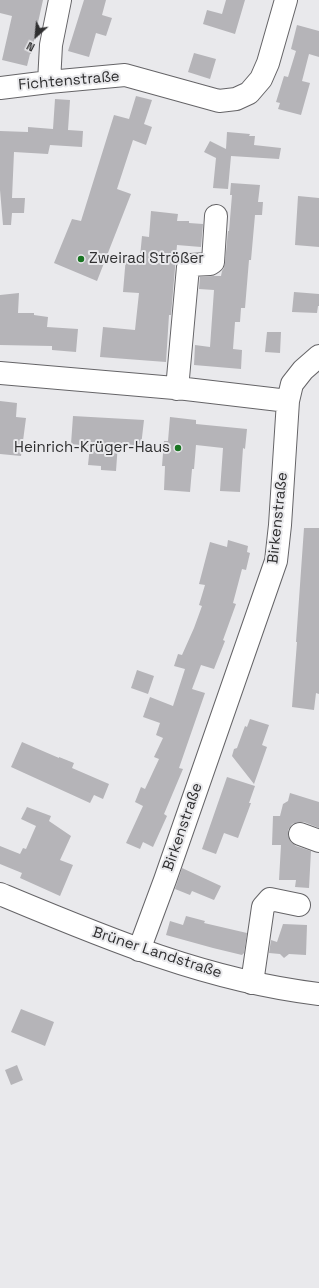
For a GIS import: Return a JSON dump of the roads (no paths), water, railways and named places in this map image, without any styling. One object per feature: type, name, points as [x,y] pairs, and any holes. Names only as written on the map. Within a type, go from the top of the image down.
[{"type":"street","points":[[48,82],[51,45],[60,0]]},
{"type":"street","name":"Fichtenstraße","points":[[0,88],[125,75],[219,101],[236,99],[249,92],[261,79],[268,63],[286,0]]},
{"type":"street","points":[[177,389],[188,267],[190,265],[210,264],[213,262],[216,216]]},
{"type":"street","name":"Birkenstraße","points":[[139,950],[165,880],[276,561],[280,525],[288,401],[292,384],[303,370],[319,356]]},
{"type":"street","points":[[0,372],[288,401]]},
{"type":"street","name":"Brüner Landstraße","points":[[0,894],[98,935],[182,965],[252,983],[319,994]]},
{"type":"street","points":[[252,983],[263,907],[270,899],[299,905]]},
{"type":"place","name":"Zweirad Strößer","points":[[81,259]]},
{"type":"place","name":"Heinrich-Krüger-Haus","points":[[178,448]]}]
